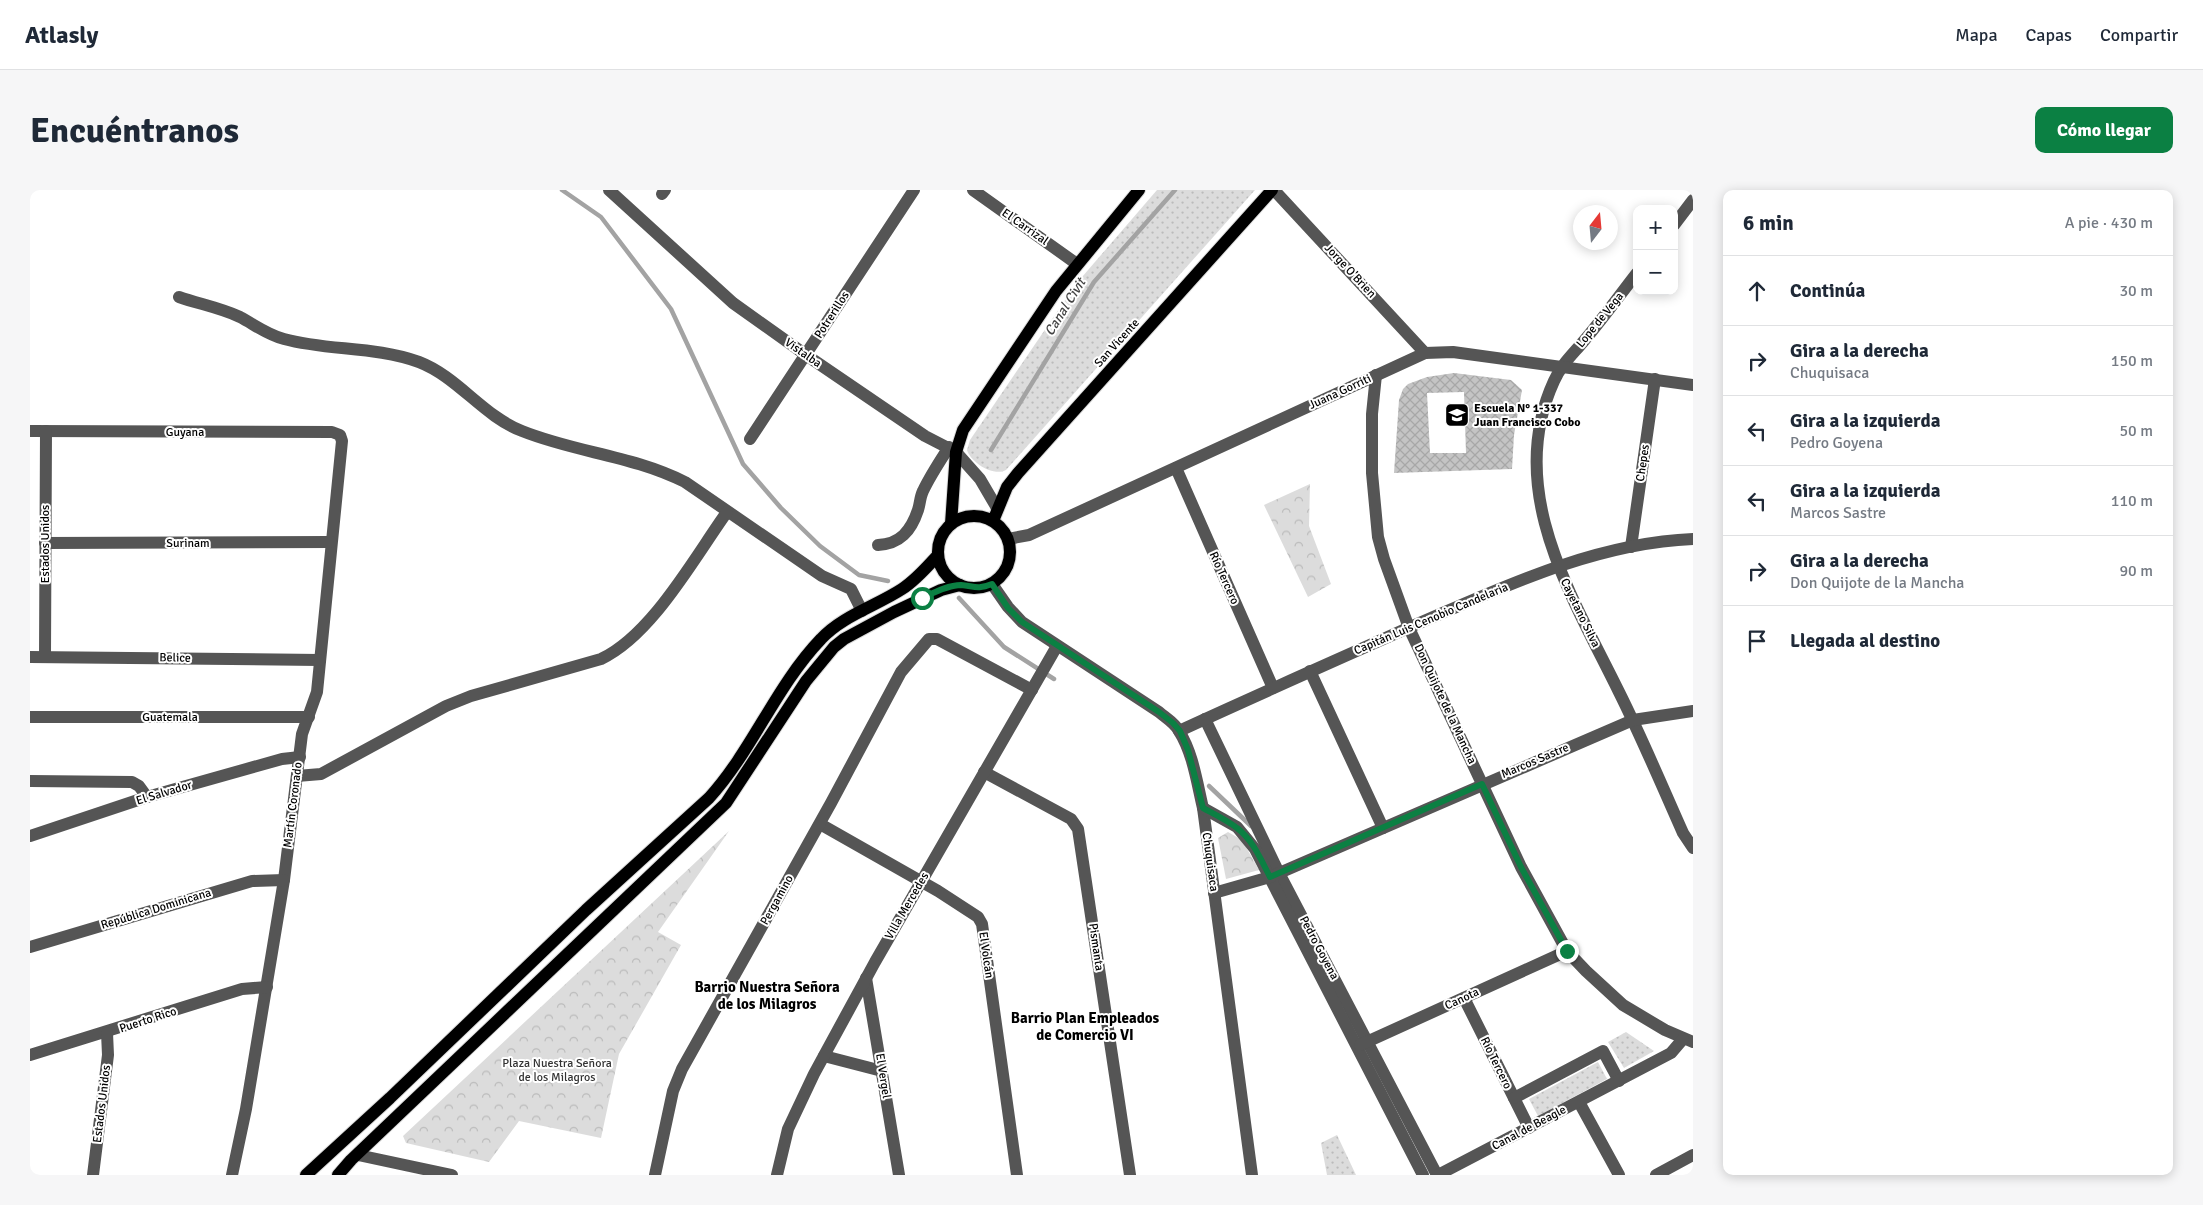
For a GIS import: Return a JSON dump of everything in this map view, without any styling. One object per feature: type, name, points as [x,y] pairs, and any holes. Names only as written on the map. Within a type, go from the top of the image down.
[{"type":"main road","points":[[951,524],[952,450],[1056,291],[1139,190]]},
{"type":"main road","name":"San Vicente","points":[[995,515],[1007,487],[1018,473],[1273,190]]},
{"type":"main road","points":[[995,515],[1008,539],[1011,551],[1009,563],[1004,574],[992,584],[972,588],[960,585],[945,574],[938,555],[940,538],[951,524],[958,520],[972,516],[995,515]]},
{"type":"main road","points":[[306,1175],[390,1098],[586,910],[709,798],[812,649],[832,629],[910,584],[938,555]]},
{"type":"main road","points":[[338,1175],[600,921],[726,804],[806,681],[834,648],[844,639],[894,612],[932,594],[960,585]]},
{"type":"street","name":"Vistalba","points":[[609,190],[733,303],[806,356],[925,436],[952,450],[980,478],[995,515]]},
{"type":"street","name":"Potrerillos","points":[[750,439],[914,190]]},
{"type":"street","name":"El Carrizal","points":[[973,190],[1077,264]]},
{"type":"street","name":"Jorge O'Brien","points":[[1273,190],[1425,353]]},
{"type":"street","points":[[1678,219],[1693,200]]},
{"type":"street","name":"Lope de Vega","points":[[1561,365],[1583,343],[1633,278]]},
{"type":"street","points":[[179,297],[238,316],[269,334],[286,340],[382,352],[419,363],[436,371],[491,413],[521,431],[565,445],[628,459],[661,470],[685,482],[822,576],[851,589],[862,611]]},
{"type":"street","name":"Juana Gorriti","points":[[1008,539],[1029,536],[1425,353],[1453,352],[1561,365],[1693,385]]},
{"type":"street","name":"Cayetano Silva","points":[[1561,365],[1548,396],[1536,450],[1536,483],[1543,518],[1557,566],[1633,720],[1683,833],[1693,848]]},
{"type":"street","name":"Don Quijote de la Mancha","points":[[1376,375],[1371,445],[1376,514],[1384,559],[1410,628],[1482,784],[1521,867],[1567,951],[1586,972],[1623,1005],[1645,1020],[1688,1040]]},
{"type":"street","name":"Chepes","points":[[1631,547],[1655,379]]},
{"type":"street","name":"Guyana","points":[[30,431],[332,432],[340,435]]},
{"type":"street","name":"Estados Unidos","points":[[45,657],[46,431]]},
{"type":"street","name":"Martín Coronado","points":[[232,1175],[246,1109],[284,880],[302,734],[317,692],[342,441],[340,435]]},
{"type":"street","points":[[878,545],[889,544],[899,540],[908,531],[918,509],[922,493],[952,450]]},
{"type":"street","name":"Río Tercero","points":[[1176,468],[1273,688]]},
{"type":"street","points":[[297,776],[321,774],[446,706],[471,696],[601,659],[617,652],[654,616],[727,512]]},
{"type":"street","name":"Capitán Luis Cenobio Candelaria","points":[[1180,731],[1470,600],[1557,566],[1656,542],[1693,539]]},
{"type":"street","name":"Surinam","points":[[45,543],[331,542]]},
{"type":"street","name":"Chuquisaca","points":[[992,584],[1008,608],[1022,622],[1159,712],[1180,731],[1188,750],[1203,808],[1252,1175]]},
{"type":"street","name":"Pergamino","points":[[655,1175],[673,1091],[682,1069],[820,824],[901,672],[929,639],[937,639],[1032,690]]},
{"type":"street","name":"Villa Mercedes","points":[[777,1175],[794,1114],[824,1056],[866,978],[1057,646]]},
{"type":"street","name":"Belice","points":[[30,657],[320,660]]},
{"type":"street","points":[[1310,671],[1383,828]]},
{"type":"street","name":"Marcos Sastre","points":[[1214,893],[1275,875],[1633,720],[1693,711]]},
{"type":"street","name":"Guatemala","points":[[30,718],[309,716]]},
{"type":"street","name":"Pedro Goyena","points":[[1205,719],[1275,875],[1362,1044],[1423,1175]]},
{"type":"street","name":"El Salvador","points":[[30,836],[147,798],[282,759],[300,757]]},
{"type":"street","name":"Pismanta","points":[[984,772],[1071,819],[1077,825],[1130,1175]]},
{"type":"street","points":[[30,781],[132,782],[139,786],[147,798]]},
{"type":"street","name":"Pedro Goyena","points":[[1203,808],[1237,827],[1275,875]]},
{"type":"street","name":"El Volcán","points":[[820,824],[970,910],[978,917],[982,924],[1017,1175]]},
{"type":"street","name":"República Dominicana","points":[[30,947],[252,880],[284,880]]},
{"type":"street","name":"Canota","points":[[1362,1044],[1567,951]]},
{"type":"street","name":"El Vergel","points":[[866,978],[899,1175]]},
{"type":"street","name":"Puerto Rico","points":[[30,1055],[107,1033],[242,989],[267,987]]},
{"type":"street","name":"Río Tercero","points":[[1464,998],[1529,1128]]},
{"type":"street","name":"Estados Unidos","points":[[93,1175],[108,1056],[107,1033]]},
{"type":"street","name":"Canal de Beagle","points":[[1438,1175],[1671,1053],[1688,1040]]},
{"type":"street","name":"Pedro Goyena","points":[[1362,1044],[1438,1175]]},
{"type":"street","points":[[1514,1098],[1603,1051],[1619,1081]]},
{"type":"street","points":[[824,1056],[882,1071]]},
{"type":"street","points":[[1579,1102],[1619,1175]]},
{"type":"street","points":[[358,1154],[452,1175]]},
{"type":"street","points":[[1656,1175],[1693,1155]]},
{"type":"green space","points":[[1157,190],[1255,190],[1006,470],[995,472],[984,468],[969,455],[967,450],[970,440],[1076,284]]},
{"type":"green space","points":[[1310,484],[1309,526],[1331,584],[1308,597],[1264,505]]},
{"type":"green space","name":"Plaza Nuestra Señora de los Milagros","points":[[729,831],[658,932],[681,945],[619,1054],[601,1138],[519,1121],[489,1162],[406,1143],[403,1136]]},
{"type":"green space","points":[[1228,832],[1242,840],[1259,870],[1226,879],[1218,838]]},
{"type":"green space","points":[[1626,1032],[1654,1051],[1624,1068],[1608,1042]]},
{"type":"green space","points":[[1598,1062],[1607,1079],[1538,1116],[1529,1099]]},
{"type":"green space","points":[[1337,1135],[1356,1175],[1327,1175],[1321,1143]]},
{"type":"building","name":"Escuela N° 1-337 Juan Francisco Cobo","points":[[1454,373],[1511,380],[1522,390],[1514,435],[1512,469],[1394,473],[1399,400],[1403,389],[1408,384],[1427,377]],"holes":[[[1464,392],[1466,453],[1430,453],[1427,393]]]},
{"type":"waterway","points":[[562,190],[601,217],[671,309],[743,464],[781,508],[820,546],[859,575],[888,581]]},
{"type":"waterway","name":"Canal Civit","points":[[991,450],[1094,282],[1175,190]]},
{"type":"waterway","name":"Canal Civit","points":[[959,598],[1004,647],[1054,679]]},
{"type":"waterway","name":"Canal Civit","points":[[1209,786],[1251,826]]},
{"type":"place","name":"Escuela N° 1-337 Juan Francisco Cobo","points":[[1457,415]]},
{"type":"district","name":"Barrio Nuestra Señora de los Milagros","points":[[767,996]]},
{"type":"district","name":"Barrio Plan Empleados de Comercio VI","points":[[1085,1026]]},
{"type":"route","points":[[922,598],[950,587],[960,585],[972,588],[992,584],[1008,608],[1022,622],[1173,723],[1180,731],[1188,750],[1203,808],[1237,827],[1245,835],[1270,877],[1482,784],[1521,867],[1567,951]]}]
